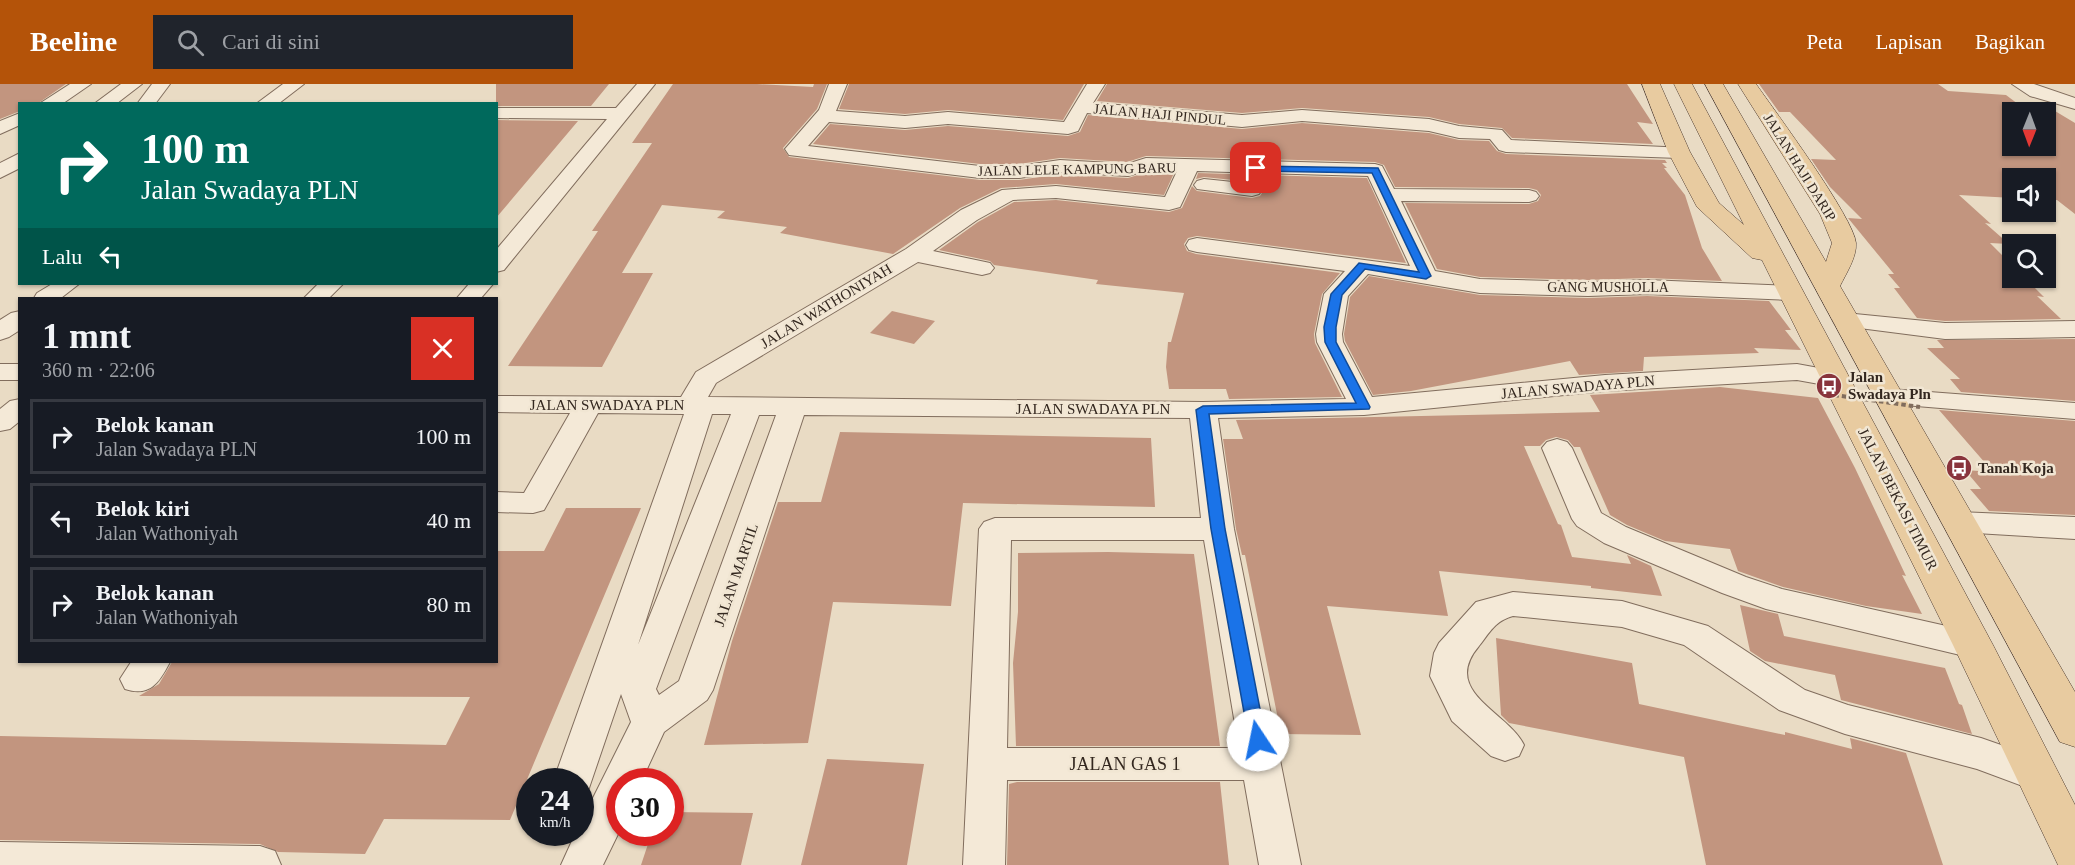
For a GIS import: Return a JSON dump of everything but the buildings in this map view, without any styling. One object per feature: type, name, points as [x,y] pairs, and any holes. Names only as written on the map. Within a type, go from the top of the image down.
[{"type":"main road","points":[[1651,84],[1679,152],[1709,207],[1783,280]]},
{"type":"main road","name":"JALAN BEKASI TIMUR","points":[[1683,84],[1783,280],[1821,375],[1973,645],[2075,852]]},
{"type":"main road","points":[[1714,84],[1845,320],[1905,402],[1959,522],[2075,730]]},
{"type":"main road","name":"JALAN HAJI DARIP","points":[[1747,84],[1832,214],[1844,243],[1840,259],[1827,286]]},
{"type":"street","points":[[51,102],[82,84]]},
{"type":"street","points":[[106,102],[133,84]]},
{"type":"street","points":[[148,102],[161,84]]},
{"type":"street","points":[[268,102],[295,84]]},
{"type":"street","points":[[498,263],[646,84]]},
{"type":"street","name":"JALAN LELE KAMPUNG BARU","points":[[838,84],[835,99],[795,149],[796,151],[976,171],[1019,172],[1057,158],[1128,170],[1146,164],[1186,174]]},
{"type":"street","points":[[1081,107],[1096,84]]},
{"type":"street","points":[[2021,84],[2036,92],[2075,104]]},
{"type":"street","name":"JALAN HAJI PINDUL","points":[[823,116],[905,122],[948,118],[1071,128],[1081,107],[1242,121],[1252,118],[1292,119],[1302,115],[1429,125],[1459,132],[1496,134],[1506,146],[1679,152]]},
{"type":"street","points":[[498,113],[621,114]]},
{"type":"street","points":[[0,128],[18,119]]},
{"type":"street","points":[[0,172],[18,160]]},
{"type":"street","points":[[1186,174],[1375,170],[1426,276]]},
{"type":"street","points":[[1186,174],[1252,190]]},
{"type":"street","name":"JALAN WATHONIYAH","points":[[578,768],[695,418],[696,406],[705,378],[915,254],[969,215],[1009,194],[1056,192],[1169,204],[1173,203],[1186,174]]},
{"type":"street","points":[[1388,195],[1528,196]]},
{"type":"street","points":[[1197,245],[1426,276]]},
{"type":"street","points":[[915,254],[982,268]]},
{"type":"street","points":[[1363,266],[1336,294],[1329,334],[1330,342],[1364,407]]},
{"type":"street","name":"GANG MUSHOLLA","points":[[1426,276],[1480,286],[1588,289],[1783,280]]},
{"type":"street","points":[[48,297],[66,285]]},
{"type":"street","points":[[317,297],[330,285]]},
{"type":"street","points":[[470,297],[480,285]]},
{"type":"street","points":[[0,332],[18,319]]},
{"type":"street","points":[[1845,320],[1959,331],[2075,329]]},
{"type":"street","points":[[0,372],[18,372]]},
{"type":"street","name":"JALAN SWADAYA PLN","points":[[498,404],[1203,410],[1364,407],[1605,383],[1821,375]]},
{"type":"street","points":[[0,400],[18,400]]},
{"type":"street","points":[[1905,402],[2075,411]]},
{"type":"street","points":[[498,502],[533,503],[589,405]]},
{"type":"street","points":[[650,722],[638,689],[747,406]]},
{"type":"street","name":"JALAN MARTIL","points":[[628,768],[650,722],[694,690],[793,407]]},
{"type":"street","points":[[0,423],[18,409]]},
{"type":"street","points":[[1203,410],[1218,529],[1280,865]]},
{"type":"street","points":[[1557,448],[1588,519],[1615,535],[1734,585],[1778,600],[1973,645]]},
{"type":"street","points":[[1959,522],[2075,528]]},
{"type":"street","points":[[984,865],[995,529],[1218,529]]},
{"type":"street","points":[[1505,745],[1465,710],[1448,676],[1452,653],[1488,611],[1513,604],[1622,614],[1696,635],[1791,700],[1845,719],[1981,754],[2036,774]]},
{"type":"street","name":"JALAN GAS 1","points":[[989,764],[1262,764]]},
{"type":"street","points":[[582,865],[606,815]]},
{"type":"street","points":[[0,861],[260,865]]},
{"type":"path","points":[[1821,375],[1905,402]]},
{"type":"place","name":"Jalan Swadaya Pln","points":[[1829,386]]},
{"type":"place","name":"Tanah Koja","points":[[1959,468]]},
{"type":"route","points":[[1256,168],[1375,170],[1426,276],[1363,266],[1336,294],[1329,334],[1330,342],[1364,407],[1203,410],[1218,529],[1258,740]]}]
